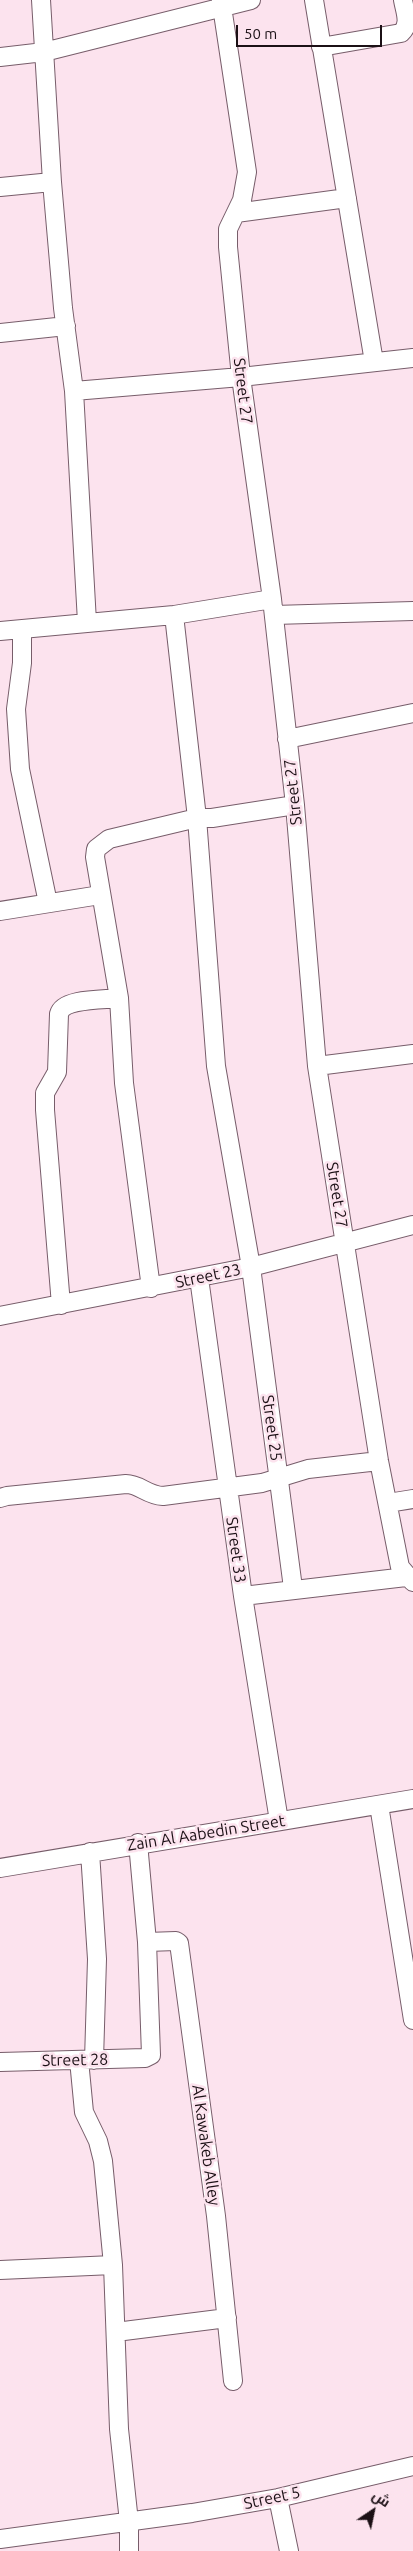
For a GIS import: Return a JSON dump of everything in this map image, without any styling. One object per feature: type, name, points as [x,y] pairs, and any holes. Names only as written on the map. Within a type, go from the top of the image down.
[{"type":"street","points":[[42,0],[52,182],[74,391],[88,622]]},
{"type":"street","points":[[0,57],[44,52],[222,3],[251,0]]},
{"type":"street","points":[[314,0],[374,362]]},
{"type":"street","points":[[321,47],[402,33],[407,21],[403,0]]},
{"type":"street","name":"Street 27","points":[[222,3],[247,172],[242,200],[228,229],[227,238],[241,377],[273,607],[288,739],[317,1066],[379,1461],[399,1562],[410,1579]]},
{"type":"street","points":[[0,187],[52,182]]},
{"type":"street","points":[[236,214],[346,198]]},
{"type":"street","points":[[0,333],[66,326]]},
{"type":"street","points":[[74,391],[241,377],[413,358]]},
{"type":"street","points":[[0,631],[273,607],[413,611]]},
{"type":"street","name":"Street 25","points":[[174,615],[197,818],[216,1066],[251,1267],[293,1588]]},
{"type":"street","points":[[22,629],[22,664],[16,709],[20,769],[48,903]]},
{"type":"street","points":[[288,739],[413,712]]},
{"type":"street","points":[[151,1288],[124,1083],[118,998],[100,895],[96,849],[102,843],[197,818],[212,818],[295,805]]},
{"type":"street","points":[[0,911],[100,895]]},
{"type":"street","points":[[60,1305],[45,1110],[45,1093],[57,1072],[59,1014],[62,1007],[72,1003],[118,998]]},
{"type":"street","points":[[317,1066],[413,1054]]},
{"type":"street","name":"Street 23","points":[[0,1316],[251,1267],[413,1225]]},
{"type":"street","name":"Street 33","points":[[199,1278],[242,1596],[279,1821]]},
{"type":"street","points":[[0,1498],[126,1484],[138,1486],[149,1494],[162,1496],[262,1483],[308,1470],[379,1461]]},
{"type":"street","points":[[388,1503],[413,1499]]},
{"type":"street","points":[[242,1596],[293,1588],[410,1579]]},
{"type":"street","name":"Zain Al Aabedin Street","points":[[0,1868],[138,1843],[413,1799]]},
{"type":"street","points":[[379,1805],[413,2020]]},
{"type":"street","points":[[138,1843],[147,1942]]},
{"type":"street","points":[[90,1852],[97,1958],[84,2112],[98,2141],[103,2161],[114,2265],[119,2429],[129,2522],[129,2551]]},
{"type":"street","points":[[0,1854],[0,1868]]},
{"type":"street","name":"Al Kawakeb Alley","points":[[147,1942],[176,1940],[180,1943],[216,2216],[234,2381]]},
{"type":"street","name":"Street 28","points":[[0,2062],[150,2057],[147,1942]]},
{"type":"street","points":[[0,2270],[114,2265]]},
{"type":"street","points":[[116,2332],[227,2318]]},
{"type":"street","name":"Street 5","points":[[0,2538],[129,2522],[278,2498],[413,2466]]},
{"type":"street","points":[[278,2498],[289,2551]]}]
